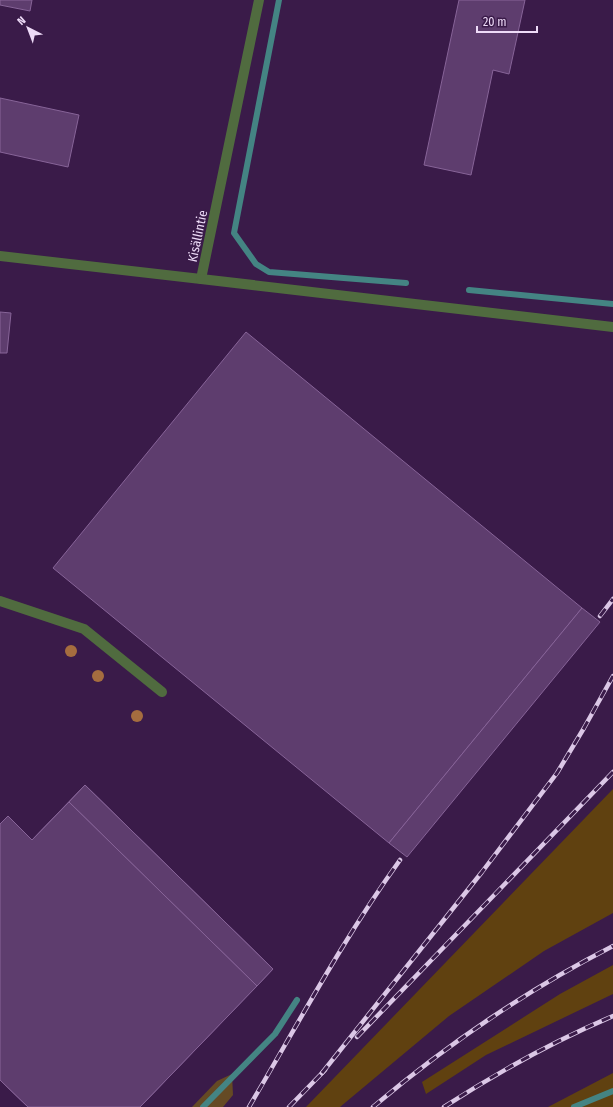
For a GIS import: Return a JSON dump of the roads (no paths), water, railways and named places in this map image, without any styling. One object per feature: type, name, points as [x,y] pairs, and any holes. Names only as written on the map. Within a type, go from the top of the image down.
[{"type":"street","name":"Kisällintie","points":[[0,256],[201,279],[259,0]]},
{"type":"street","points":[[201,279],[613,326]]},
{"type":"street","points":[[0,601],[84,629],[162,692]]},
{"type":"waterway","points":[[279,0],[234,233],[256,264],[269,272],[406,283]]},
{"type":"waterway","points":[[469,290],[613,304]]},
{"type":"waterway","points":[[203,1107],[275,1034],[297,1000]]},
{"type":"waterway","points":[[574,1107],[613,1091]]},
{"type":"railway","points":[[600,616],[613,599]]},
{"type":"railway","points":[[322,1073],[482,872],[557,773],[613,676]]},
{"type":"railway","points":[[357,1037],[613,772]]},
{"type":"railway","points":[[249,1107],[340,951],[359,920],[400,860]]},
{"type":"railway","points":[[373,1107],[429,1062],[488,1020],[550,981],[613,946]]},
{"type":"railway","points":[[444,1107],[527,1058],[569,1036],[613,1016]]},
{"type":"railway","points":[[289,1107],[325,1070]]}]
